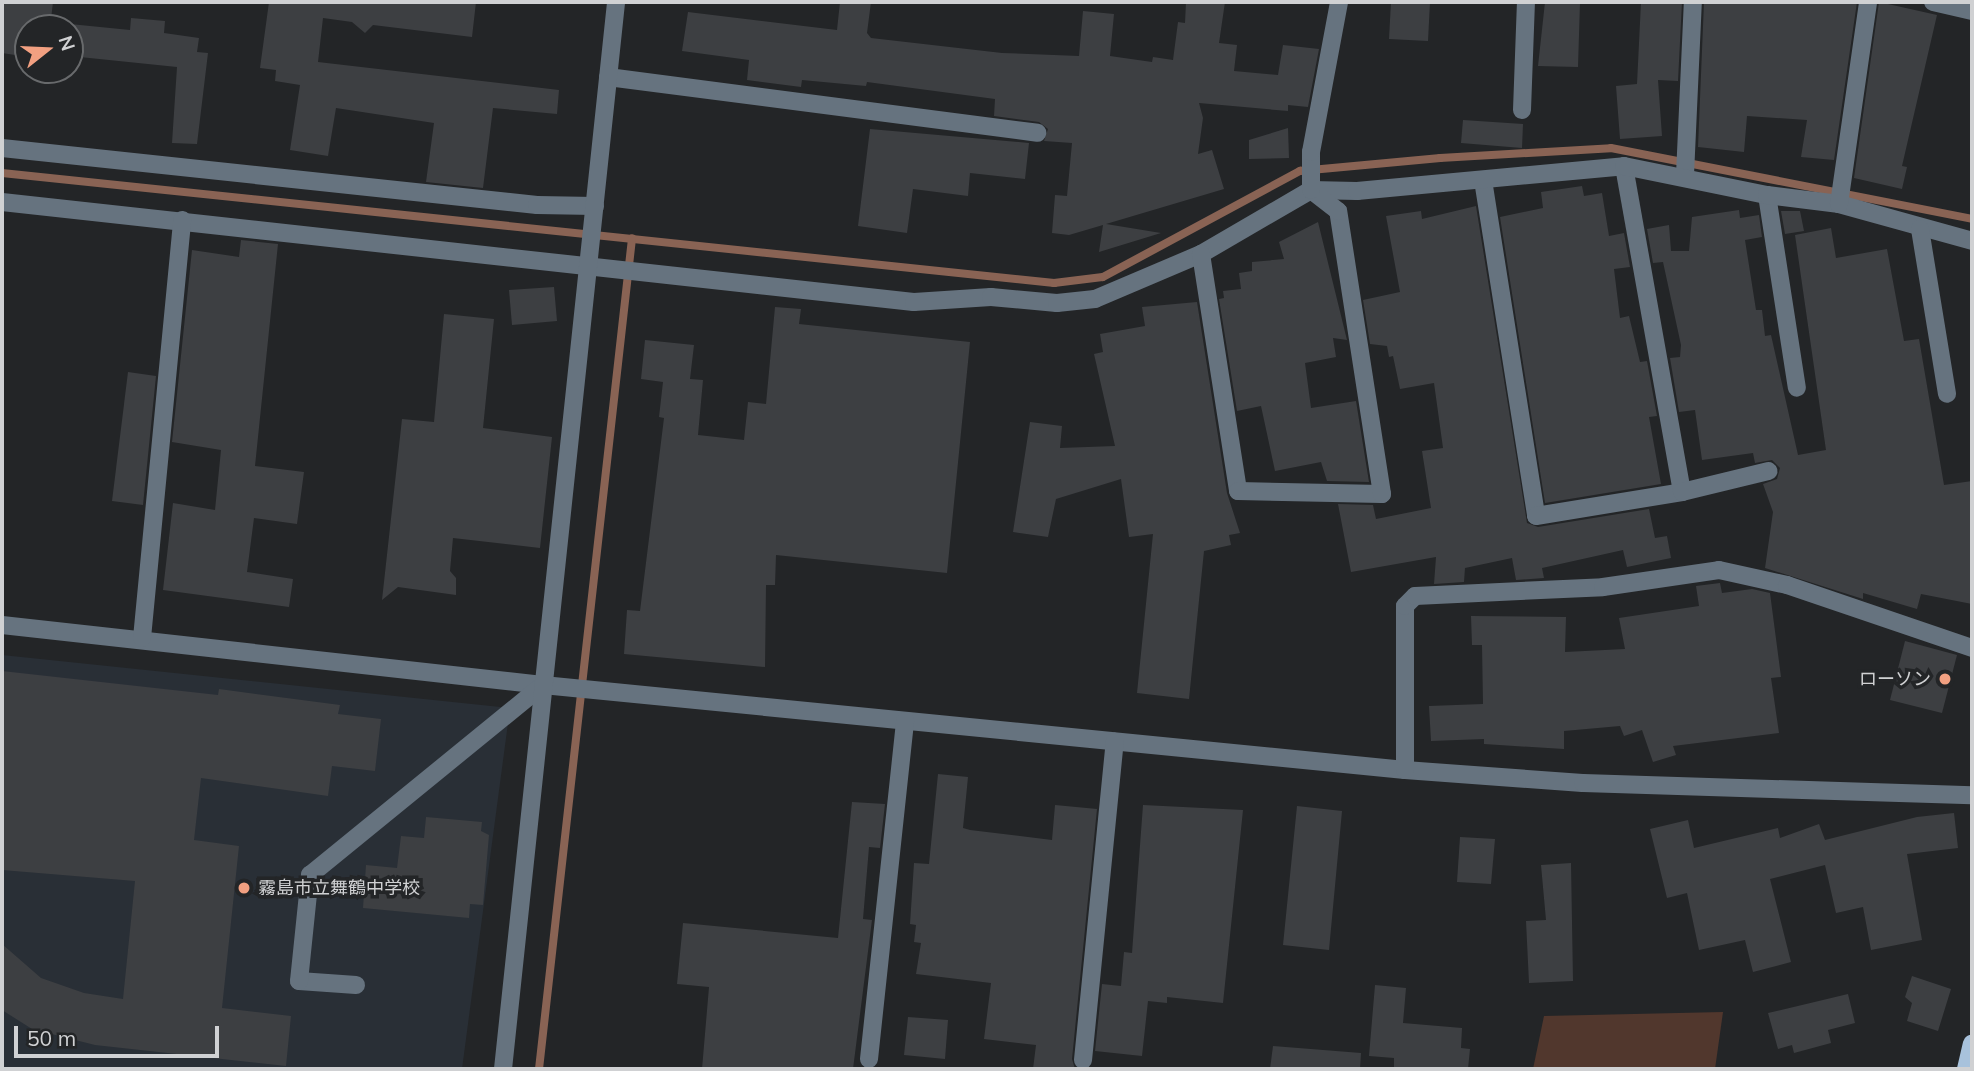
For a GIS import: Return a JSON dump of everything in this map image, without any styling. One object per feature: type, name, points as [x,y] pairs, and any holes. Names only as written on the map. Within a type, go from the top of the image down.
[{"type":"main road","points":[[1966,1069],[1972,1044]]},
{"type":"street","points":[[503,1069],[616,2]]},
{"type":"street","points":[[2,202],[587,260],[914,302],[991,297],[1057,303],[1095,299],[1202,254],[1311,174],[1339,2]]},
{"type":"street","points":[[1522,110],[1526,2]]},
{"type":"street","points":[[1684,170],[1693,2]]},
{"type":"street","points":[[1841,193],[1868,2]]},
{"type":"street","points":[[1933,2],[1972,11]]},
{"type":"street","points":[[608,77],[1037,133]]},
{"type":"street","points":[[2,148],[594,212]]},
{"type":"street","points":[[1311,174],[1357,191],[1624,166],[1684,170],[1767,195],[1841,193],[1920,229],[1972,242]]},
{"type":"street","points":[[1624,166],[1682,492]]},
{"type":"street","points":[[1202,254],[1238,491],[1382,494],[1338,211],[1311,174]]},
{"type":"street","points":[[1483,180],[1536,516],[1682,492],[1769,471]]},
{"type":"street","points":[[1767,195],[1797,388]]},
{"type":"street","points":[[142,638],[182,220]]},
{"type":"street","points":[[1920,229],[1947,394]]},
{"type":"street","points":[[1405,770],[1405,607],[1415,596],[1603,587],[1719,570],[1787,585],[1972,648]]},
{"type":"street","points":[[2,625],[142,638],[543,685],[1405,770],[1583,783],[1972,795]]},
{"type":"street","points":[[356,985],[299,981],[310,875],[543,685]]},
{"type":"street","points":[[869,1059],[905,721]]},
{"type":"street","points":[[1083,1060],[1115,742]]},
{"type":"shaded area","name":"霧島市立舞鶴中学校","points":[[2,655],[510,708],[462,1069],[2,1069]]},
{"type":"shaded area","points":[[1723,1012],[1715,1069],[1533,1069],[1544,1016]]},
{"type":"building","points":[[7,2],[53,2],[52,14],[14,14],[14,55],[2,53],[2,5]]},
{"type":"building","points":[[269,2],[476,2],[472,37],[373,25],[365,33],[352,22],[323,18],[318,62],[559,90],[557,114],[493,108],[483,188],[426,182],[434,123],[336,108],[328,156],[290,150],[300,85],[275,81],[276,70],[260,68]]},
{"type":"building","points":[[840,2],[871,2],[867,33],[871,38],[1002,53],[1079,56],[1083,11],[1114,14],[1110,56],[1152,62],[1153,57],[1173,60],[1178,22],[1185,23],[1186,2],[1225,2],[1219,43],[1237,45],[1234,71],[1278,75],[1283,45],[1319,49],[1308,107],[1288,105],[1288,111],[1199,103],[1203,118],[1198,154],[1212,150],[1224,189],[1106,224],[1161,233],[1099,252],[1103,225],[1069,235],[1052,233],[1055,195],[1067,196],[1072,143],[1044,141],[1048,129],[1039,122],[994,116],[995,99],[867,82],[866,86],[802,80],[801,87],[747,80],[749,60],[682,51],[688,12],[837,30]]},
{"type":"building","points":[[1391,2],[1430,2],[1428,41],[1389,39]]},
{"type":"building","points":[[1545,2],[1580,2],[1578,67],[1538,66]]},
{"type":"building","points":[[1641,2],[1682,2],[1678,81],[1658,80],[1662,136],[1620,139],[1616,86],[1637,84]]},
{"type":"building","points":[[1704,2],[1857,2],[1834,160],[1801,157],[1807,120],[1747,116],[1744,152],[1698,147]]},
{"type":"building","points":[[1879,2],[1937,15],[1902,166],[1907,167],[1902,189],[1854,178]]},
{"type":"building","points":[[131,18],[165,21],[164,33],[199,38],[197,52],[208,53],[197,144],[172,143],[177,67],[84,57],[84,25],[130,30]]},
{"type":"building","points":[[1463,120],[1523,124],[1522,148],[1461,143]]},
{"type":"building","points":[[1288,128],[1289,158],[1249,159],[1249,140]]},
{"type":"building","points":[[870,129],[1029,143],[1025,179],[970,173],[968,196],[913,189],[907,233],[858,226]]},
{"type":"building","points":[[1582,186],[1584,196],[1602,193],[1609,236],[1624,233],[1630,267],[1614,269],[1620,318],[1629,316],[1640,362],[1647,361],[1657,416],[1649,417],[1661,484],[1545,503],[1500,217],[1543,208],[1541,192]]},
{"type":"building","points":[[1476,206],[1527,523],[1538,527],[1649,509],[1655,538],[1667,536],[1671,558],[1627,567],[1623,550],[1542,568],[1544,578],[1516,580],[1512,558],[1465,568],[1464,582],[1434,584],[1436,557],[1351,572],[1338,504],[1373,505],[1376,519],[1431,508],[1422,451],[1443,448],[1434,383],[1400,389],[1393,356],[1389,357],[1387,346],[1370,344],[1363,300],[1400,292],[1386,216],[1421,211],[1422,219]]},
{"type":"building","points":[[1739,210],[1740,218],[1759,215],[1762,237],[1745,240],[1756,310],[1762,310],[1765,336],[1771,335],[1798,455],[1826,450],[1795,235],[1831,228],[1836,258],[1887,249],[1904,341],[1919,339],[1944,485],[1972,481],[1972,604],[1921,594],[1917,609],[1863,593],[1863,599],[1765,568],[1773,512],[1763,484],[1777,479],[1780,468],[1772,460],[1755,463],[1753,453],[1702,460],[1695,410],[1679,412],[1670,358],[1680,357],[1681,345],[1663,262],[1653,263],[1647,229],[1669,225],[1671,251],[1689,251],[1692,217]]},
{"type":"building","points":[[1781,211],[1800,211],[1804,231],[1785,234]]},
{"type":"building","points":[[1318,222],[1347,340],[1333,338],[1336,357],[1305,363],[1311,408],[1356,401],[1369,482],[1327,481],[1321,462],[1275,471],[1261,406],[1237,411],[1219,299],[1224,298],[1223,291],[1241,289],[1239,273],[1252,271],[1252,262],[1284,259],[1279,242]]},
{"type":"building","points":[[241,240],[278,244],[255,466],[304,472],[297,524],[254,518],[247,572],[293,579],[289,607],[163,590],[173,503],[215,510],[221,450],[172,442],[192,250],[239,257]]},
{"type":"building","points":[[554,287],[557,321],[512,325],[509,290]]},
{"type":"building","points":[[1197,302],[1227,493],[1240,533],[1229,535],[1231,545],[1204,551],[1189,699],[1137,693],[1153,534],[1129,537],[1121,479],[1056,499],[1048,537],[1013,532],[1030,422],[1062,426],[1060,448],[1115,446],[1094,354],[1103,352],[1100,334],[1145,326],[1142,307]]},
{"type":"building","points":[[775,307],[801,309],[799,324],[970,342],[947,573],[776,555],[775,585],[766,585],[765,667],[624,654],[627,610],[640,611],[664,418],[659,417],[663,382],[641,379],[645,340],[694,345],[690,379],[703,380],[698,435],[744,440],[748,402],[766,404]]},
{"type":"building","points":[[444,314],[494,319],[483,428],[552,437],[540,548],[453,538],[450,571],[456,578],[456,595],[398,587],[382,600],[402,419],[434,422]]},
{"type":"building","points":[[128,372],[156,376],[143,505],[112,501]]},
{"type":"building","points":[[1720,583],[1722,593],[1752,589],[1770,593],[1781,677],[1771,678],[1779,733],[1673,746],[1676,755],[1653,762],[1642,730],[1624,736],[1620,726],[1564,731],[1564,749],[1484,744],[1484,739],[1431,741],[1429,706],[1483,704],[1482,645],[1472,645],[1471,616],[1566,617],[1565,652],[1625,649],[1619,618],[1699,606],[1696,586]]},
{"type":"building","points":[[1905,641],[1957,655],[1942,713],[1890,700]]},
{"type":"building","points":[[2,671],[218,695],[219,689],[340,705],[338,714],[381,719],[375,771],[332,766],[328,796],[201,778],[194,840],[239,846],[222,1008],[291,1016],[286,1066],[95,1045],[32,1029],[2,1010],[2,944],[41,978],[84,993],[123,999],[135,881],[2,870]]},
{"type":"building","points":[[938,774],[968,777],[963,828],[970,830],[1052,840],[1055,805],[1097,809],[1072,1059],[1075,1069],[1033,1069],[1036,1045],[984,1039],[991,983],[916,974],[921,943],[914,942],[916,925],[910,924],[914,863],[929,864]]},
{"type":"building","points":[[852,802],[885,804],[880,848],[869,847],[863,919],[872,920],[853,1069],[702,1069],[709,987],[677,984],[683,923],[838,938]]},
{"type":"building","points":[[1143,805],[1243,810],[1223,1003],[1167,997],[1167,1003],[1148,1001],[1142,1056],[1095,1051],[1102,984],[1121,986],[1124,952],[1132,953]]},
{"type":"building","points":[[1297,806],[1342,811],[1329,950],[1283,945]]},
{"type":"building","points":[[1954,813],[1958,848],[1907,854],[1922,940],[1871,950],[1863,907],[1836,913],[1825,865],[1770,879],[1791,962],[1753,972],[1745,940],[1699,950],[1687,893],[1667,898],[1650,829],[1688,820],[1694,848],[1778,828],[1780,838],[1819,824],[1825,840],[1917,817]]},
{"type":"building","points":[[426,817],[482,822],[481,831],[489,835],[483,905],[470,904],[469,918],[363,908],[366,865],[397,868],[401,836],[424,838]]},
{"type":"building","points":[[1460,837],[1495,839],[1491,884],[1457,882]]},
{"type":"building","points":[[1571,863],[1573,981],[1529,983],[1526,921],[1546,920],[1541,865]]},
{"type":"building","points":[[1912,976],[1951,989],[1938,1031],[1907,1021],[1912,1003],[1905,997]]},
{"type":"building","points":[[1375,985],[1406,988],[1403,1023],[1462,1028],[1461,1048],[1470,1049],[1468,1069],[1394,1069],[1394,1058],[1369,1056]]},
{"type":"building","points":[[1848,994],[1855,1023],[1828,1030],[1831,1043],[1794,1053],[1792,1045],[1778,1049],[1768,1013]]},
{"type":"building","points":[[908,1017],[948,1020],[945,1059],[904,1055]]},
{"type":"building","points":[[1273,1046],[1361,1053],[1360,1069],[1270,1069]]},
{"type":"waterway","points":[[2,173],[1054,283],[1103,277],[1300,171],[1440,158],[1611,148],[1972,219]]},
{"type":"waterway","points":[[539,1069],[632,238]]},
{"type":"place","name":"ローソン","points":[[1945,679]]},
{"type":"place","name":"霧島市立舞鶴中学校","points":[[244,888]]}]
